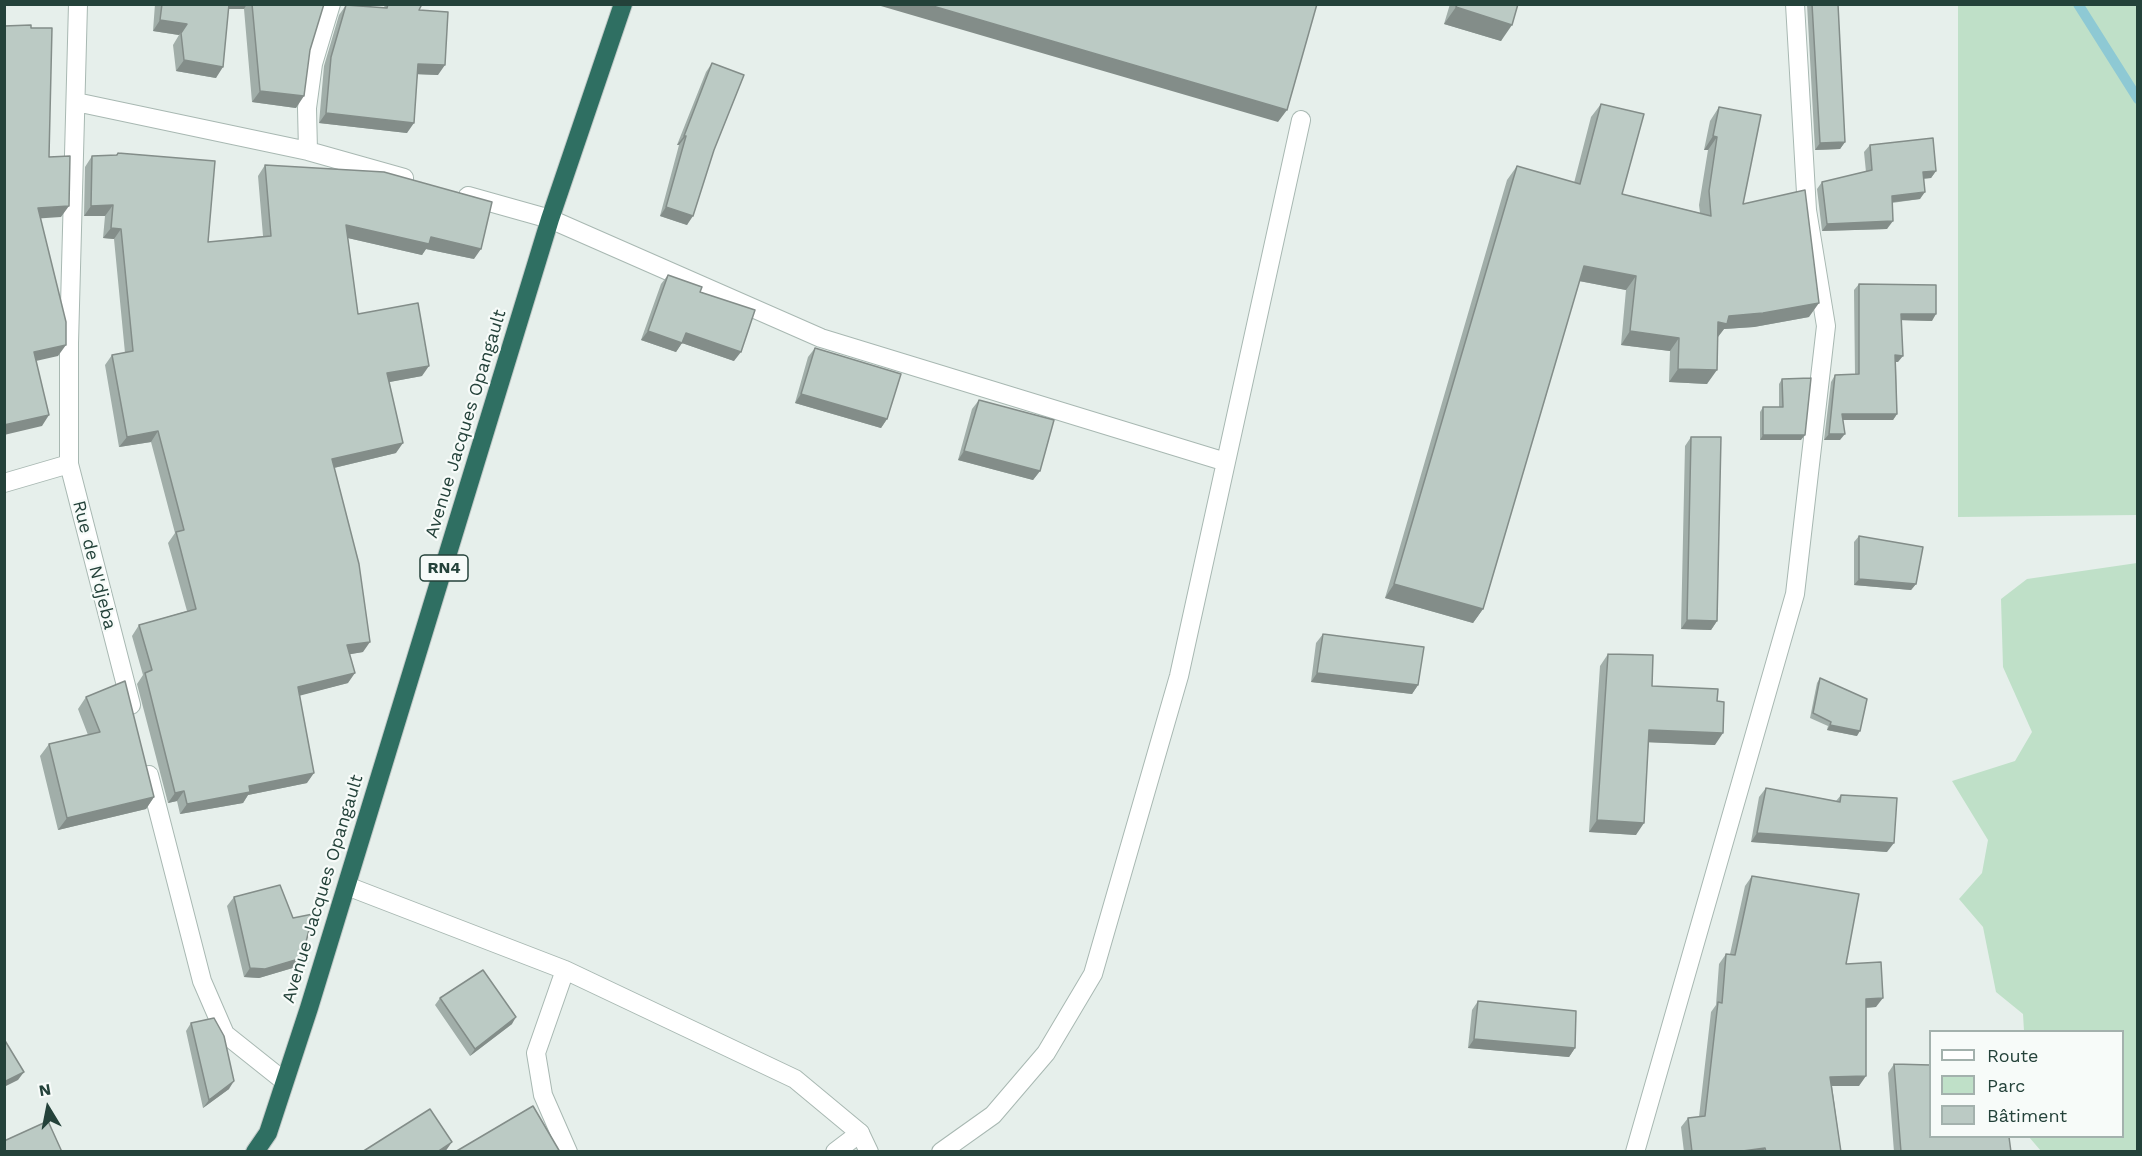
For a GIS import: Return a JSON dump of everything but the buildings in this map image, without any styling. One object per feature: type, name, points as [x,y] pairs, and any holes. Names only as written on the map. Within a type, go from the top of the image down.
[{"type":"highway","name":"Avenue Jacques Opangault","points":[[268,1133],[347,886],[550,219],[623,4]]},
{"type":"highway","name":"RN4","points":[[255,1152],[268,1133]]},
{"type":"highway","name":"RN4","points":[[268,1133],[270,1152]]},
{"type":"street","name":"Rue de N'djeba","points":[[78,4],[69,343],[69,464],[134,717]]},
{"type":"street","points":[[308,151],[307,108],[313,64],[331,4]]},
{"type":"street","points":[[1635,1152],[1795,594],[1826,326],[1807,210],[1795,4]]},
{"type":"street","points":[[76,102],[308,151],[424,183]]},
{"type":"street","points":[[941,1152],[993,1115],[1046,1053],[1093,975],[1179,676],[1301,120]]},
{"type":"street","points":[[447,190],[550,219],[821,338],[1226,462]]},
{"type":"street","points":[[4,483],[69,464]]},
{"type":"street","points":[[146,763],[202,981],[225,1034],[284,1081]]},
{"type":"street","points":[[347,886],[565,970],[795,1079],[860,1133],[869,1152]]},
{"type":"street","points":[[565,970],[536,1053],[543,1095],[568,1152]]},
{"type":"street","points":[[835,1152],[860,1133]]},
{"type":"green space","points":[[1958,5],[2137,5],[2137,515],[1958,517]]},
{"type":"green space","points":[[2137,563],[2137,1151],[2041,1151],[2030,1138],[2124,1138],[2124,1030],[2024,1030],[2023,1014],[1996,992],[1983,927],[1959,899],[1982,873],[1988,840],[1952,781],[2015,761],[2032,732],[2003,667],[2001,599],[2027,579]]},
{"type":"waterway","points":[[2078,4],[2138,99]]}]
